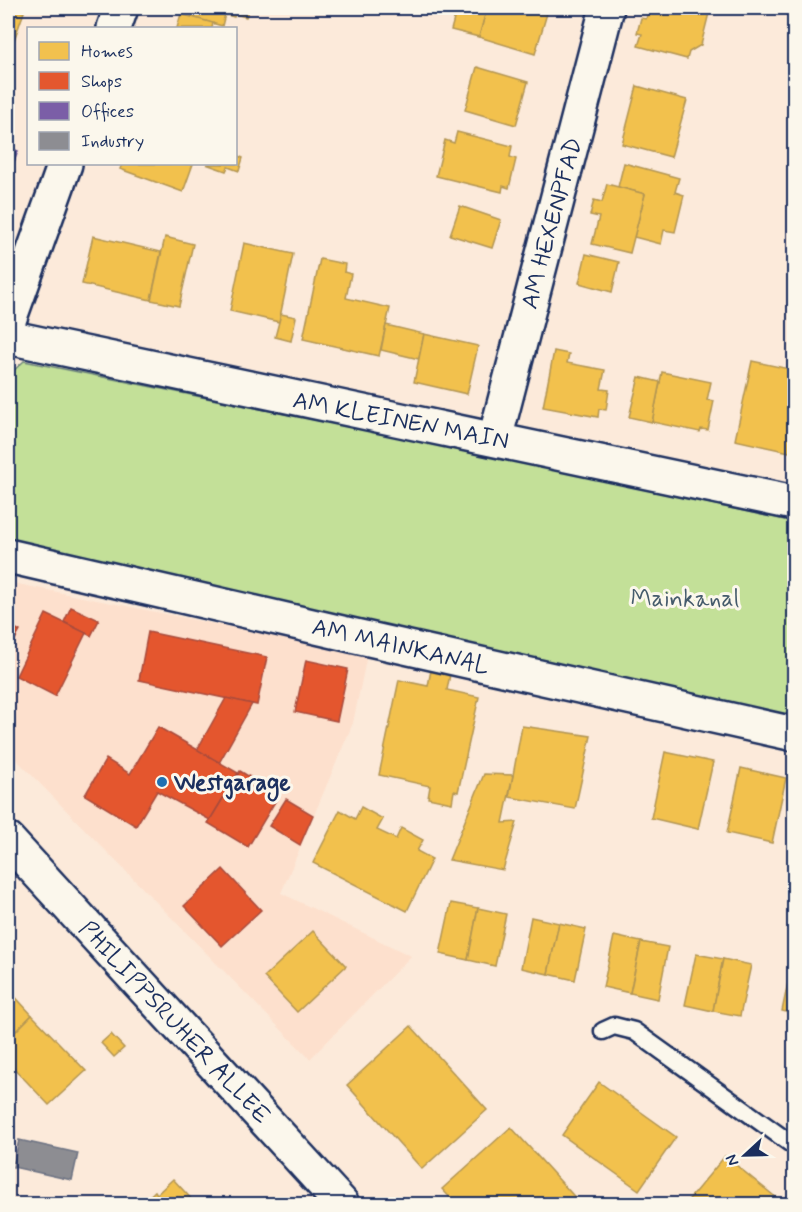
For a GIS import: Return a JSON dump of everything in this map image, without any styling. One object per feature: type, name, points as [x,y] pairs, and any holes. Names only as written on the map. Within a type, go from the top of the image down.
[{"type":"street","points":[[114,27],[121,8]]},
{"type":"street","name":"AM HEXENPFAD","points":[[495,439],[607,8]]},
{"type":"street","points":[[8,323],[65,165]]},
{"type":"street","name":"AM KLEINEN MAIN","points":[[8,336],[352,411],[795,502]]},
{"type":"street","name":"AM MAINKANAL","points":[[8,556],[339,633],[795,734]]},
{"type":"street","name":"PHILIPPSRUHER ALLEE","points":[[8,840],[342,1204]]},
{"type":"lane","points":[[603,1031],[614,1026],[634,1031],[795,1146]]},
{"type":"shaded area","points":[[8,582],[367,655],[353,723],[281,893],[411,956],[310,1059],[8,751]]},
{"type":"green space","name":"Mainkanal","points":[[24,361],[483,454],[794,522],[794,723],[8,548],[8,381],[11,373]]},
{"type":"building: Homes","points":[[8,8],[24,12],[8,57]]},
{"type":"building: Homes","points":[[194,8],[225,14],[222,26],[191,17]]},
{"type":"building: Homes","points":[[203,8],[249,8],[246,17],[235,14],[234,17]]},
{"type":"building: Homes","points":[[457,8],[487,8],[479,37],[451,30]]},
{"type":"building: Homes","points":[[487,8],[548,10],[535,54],[479,37]]},
{"type":"building: Homes","points":[[649,8],[688,8],[709,13],[701,45],[689,52],[687,59],[638,46],[642,34],[637,33],[641,18],[646,19]]},
{"type":"building: Homes","points":[[688,8],[711,8],[709,13]]},
{"type":"building: Homes","points":[[181,14],[213,23],[212,27],[177,27]]},
{"type":"building: Homes","points":[[477,67],[528,82],[516,125],[465,110]]},
{"type":"building: Homes","points":[[637,86],[687,100],[671,157],[622,144]]},
{"type":"building: Homes","points":[[457,132],[512,146],[510,157],[516,159],[509,188],[503,186],[502,192],[436,176],[445,140],[454,143]]},
{"type":"building: Homes","points":[[237,155],[243,158],[239,171],[228,167],[226,171],[209,165],[237,165]]},
{"type":"building: Homes","points":[[624,163],[679,178],[675,192],[684,195],[675,232],[664,230],[661,244],[634,237],[645,194],[618,187]]},
{"type":"building: Homes","points":[[122,165],[193,165],[183,192],[120,169]]},
{"type":"building: Homes","points":[[607,184],[645,194],[630,253],[592,244],[599,217],[590,215],[594,200],[602,202]]},
{"type":"building: Homes","points":[[460,206],[501,220],[492,248],[450,235]]},
{"type":"building: Homes","points":[[93,236],[161,252],[151,300],[82,284]]},
{"type":"building: Homes","points":[[165,237],[193,244],[179,306],[151,300]]},
{"type":"building: Homes","points":[[244,243],[293,254],[279,322],[230,311]]},
{"type":"building: Homes","points":[[586,254],[619,262],[612,292],[579,283]]},
{"type":"building: Homes","points":[[320,259],[345,264],[344,272],[351,274],[346,298],[390,308],[379,356],[303,339]]},
{"type":"building: Homes","points":[[281,314],[296,317],[291,341],[275,337]]},
{"type":"building: Homes","points":[[386,325],[424,334],[419,359],[381,350]]},
{"type":"building: Homes","points":[[424,334],[478,346],[467,394],[414,382]]},
{"type":"building: Homes","points":[[554,351],[569,354],[567,363],[605,370],[601,389],[609,390],[606,410],[599,409],[598,417],[543,407]]},
{"type":"building: Homes","points":[[752,361],[794,370],[792,381],[794,382],[794,453],[735,440]]},
{"type":"building: Homes","points":[[662,372],[711,382],[707,400],[714,401],[708,430],[701,429],[700,432],[652,422]]},
{"type":"building: Homes","points":[[639,377],[660,382],[652,422],[629,417]]},
{"type":"building: Homes","points":[[431,670],[450,674],[447,690],[479,697],[458,792],[454,791],[452,803],[428,798],[430,786],[379,775],[399,680],[428,686]]},
{"type":"building: Homes","points":[[522,726],[591,736],[575,809],[509,797]]},
{"type":"building: Homes","points":[[665,752],[713,762],[698,829],[651,818]]},
{"type":"building: Homes","points":[[741,768],[786,778],[772,843],[727,833]]},
{"type":"building: Homes","points":[[484,774],[513,775],[503,823],[517,822],[503,870],[449,860]]},
{"type":"building: Homes","points":[[361,807],[383,819],[377,830],[396,839],[401,828],[423,840],[417,851],[432,859],[407,911],[313,863],[340,810],[355,819]]},
{"type":"building: Homes","points":[[451,903],[478,908],[468,960],[440,954]]},
{"type":"building: Homes","points":[[478,908],[506,914],[495,966],[468,960]]},
{"type":"building: Homes","points":[[531,917],[559,923],[548,974],[521,968]]},
{"type":"building: Homes","points":[[559,923],[586,929],[575,980],[548,974]]},
{"type":"building: Homes","points":[[313,931],[346,966],[297,1012],[264,977]]},
{"type":"building: Homes","points":[[614,936],[641,942],[630,993],[603,987]]},
{"type":"building: Homes","points":[[641,942],[668,947],[658,999],[630,993]]},
{"type":"building: Homes","points":[[696,954],[723,959],[713,1011],[685,1005]]},
{"type":"building: Homes","points":[[794,954],[794,1025],[788,1024],[790,1013],[782,1011]]},
{"type":"building: Homes","points":[[723,959],[751,965],[740,1016],[713,1011]]},
{"type":"building: Homes","points":[[8,989],[32,1015],[8,1039]]},
{"type":"building: Homes","points":[[32,1015],[86,1071],[49,1105],[8,1062],[8,1039]]},
{"type":"building: Homes","points":[[411,1026],[487,1110],[422,1169],[347,1085]]},
{"type":"building: Homes","points":[[111,1034],[124,1048],[114,1057],[101,1043]]},
{"type":"building: Homes","points":[[599,1082],[676,1137],[639,1190],[562,1135]]},
{"type":"building: Homes","points":[[511,1127],[581,1204],[456,1204],[442,1189]]},
{"type":"building: Homes","points":[[725,1156],[784,1204],[685,1204]]},
{"type":"building: Homes","points":[[173,1179],[196,1204],[142,1203],[155,1191],[157,1194]]},
{"type":"building: Shops","points":[[71,607],[99,620],[91,636],[64,622]]},
{"type":"building: Shops","points":[[46,614],[86,633],[55,696],[16,676]]},
{"type":"building: Shops","points":[[8,624],[20,631],[13,643],[8,640]]},
{"type":"building: Shops","points":[[148,632],[267,657],[257,705],[139,680]]},
{"type":"building: Shops","points":[[306,660],[348,669],[337,721],[295,712]]},
{"type":"building: Shops","points":[[226,698],[252,704],[219,763],[197,750]]},
{"type":"building: Shops","name":"Westgarage","points":[[158,727],[238,773],[210,820],[157,791],[136,826],[85,795],[106,759],[130,774]]},
{"type":"building: Shops","points":[[240,771],[279,795],[248,847],[208,823]]},
{"type":"building: Shops","points":[[286,799],[313,815],[300,845],[269,826]]},
{"type":"building: Shops","points":[[223,869],[261,910],[222,946],[184,906]]},
{"type":"building: Offices","points":[[8,147],[18,151],[8,179]]},
{"type":"building: Industry","points":[[19,1140],[78,1153],[72,1180],[13,1167]]},
{"type":"place","name":"Westgarage","points":[[162,782]]}]
